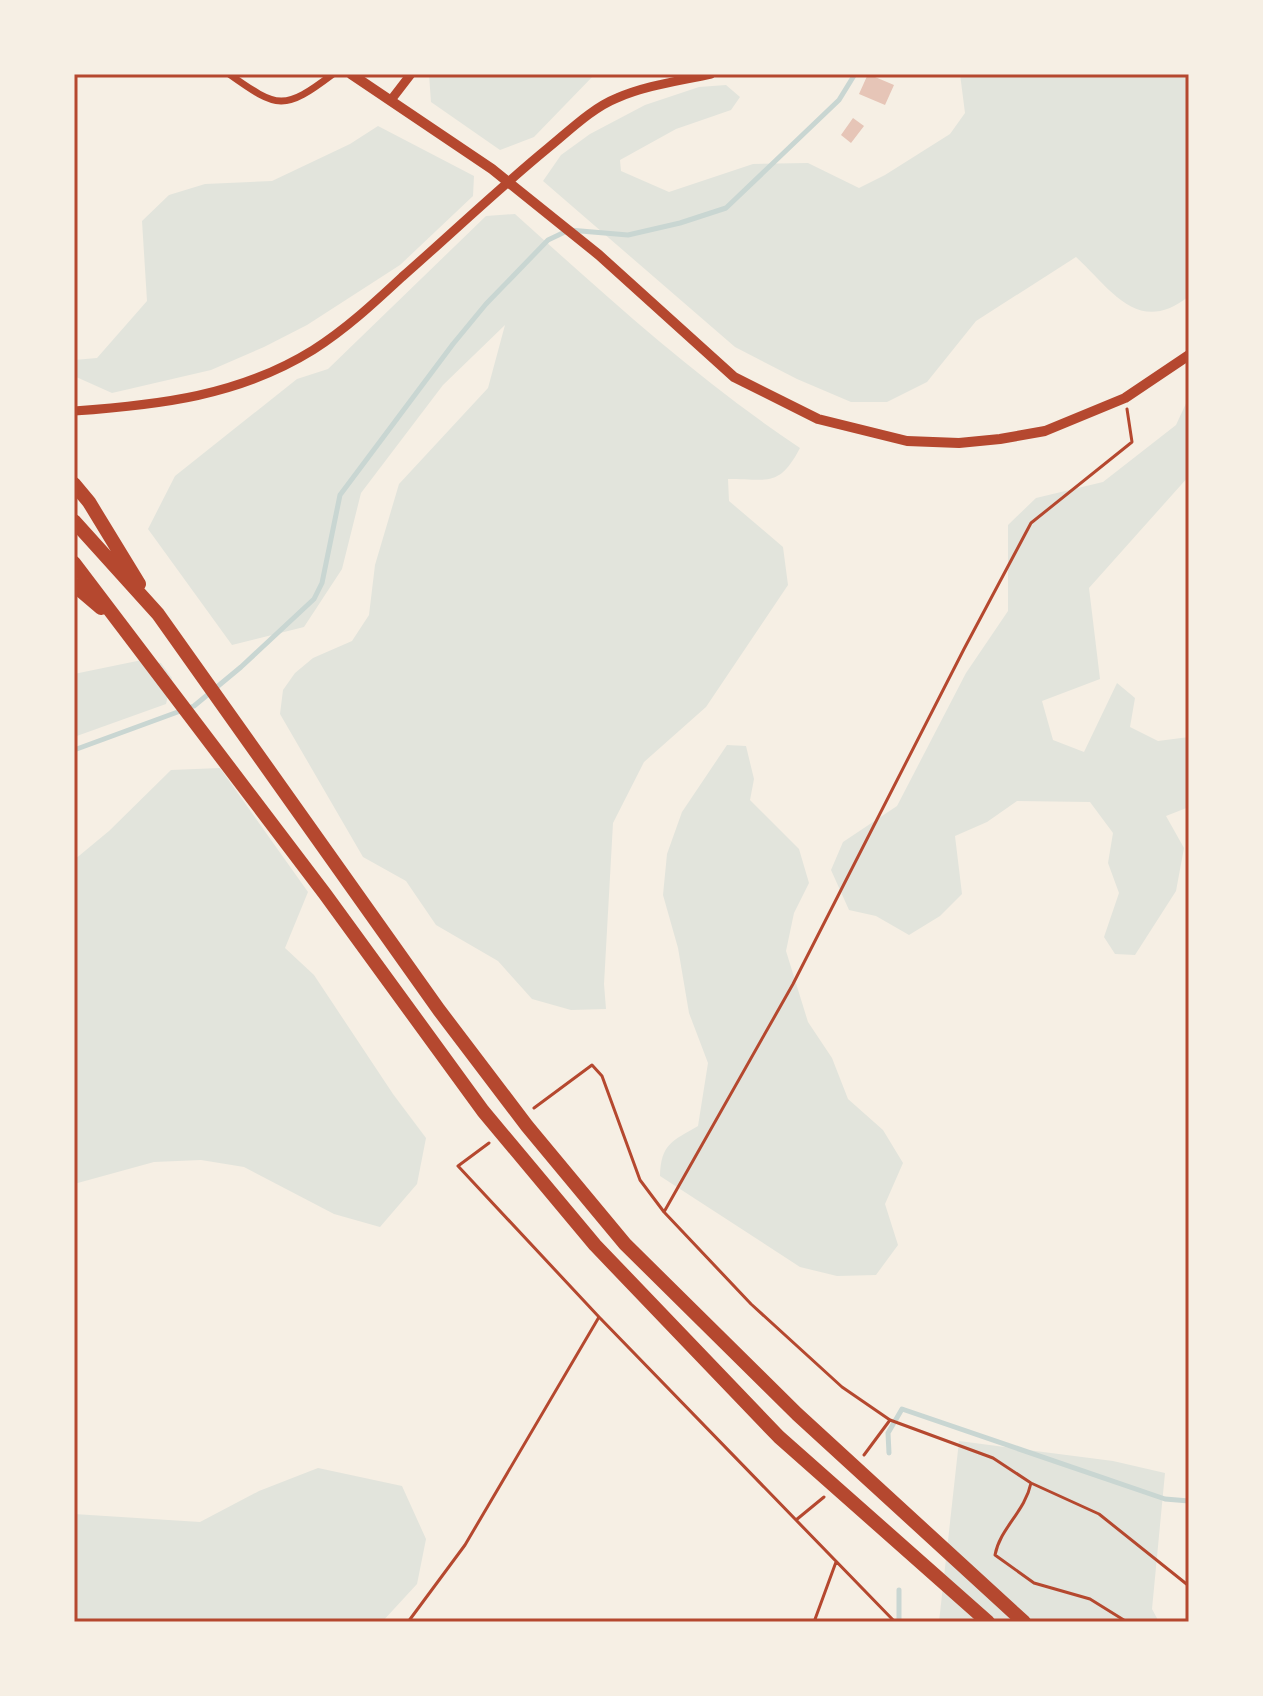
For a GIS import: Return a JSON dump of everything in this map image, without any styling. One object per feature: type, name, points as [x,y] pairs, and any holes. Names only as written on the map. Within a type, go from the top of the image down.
[{"type":"highway","points":[[74,484],[118,560],[439,1010],[509,1103],[625,1244],[797,1414],[1024,1622]]},
{"type":"highway","points":[[74,521],[118,560]]},
{"type":"highway","points":[[74,563],[81,585],[127,630],[474,1099],[595,1245],[779,1437],[988,1622]]},
{"type":"main road","points":[[351,74],[492,169],[599,255],[734,377],[818,419],[907,441],[959,443],[1000,439],[1045,431],[1125,398],[1189,355]]},
{"type":"street","points":[[229,74],[261,96],[277,102],[289,102],[304,96],[333,74]]},
{"type":"street","points":[[391,100],[411,74]]},
{"type":"street","points":[[74,411],[137,407],[190,399],[233,387],[291,362],[351,323],[531,161],[586,117],[614,99],[711,74]]},
{"type":"path","points":[[664,1212],[793,984],[1031,523],[1132,442],[1125,398]]},
{"type":"path","points":[[534,1108],[592,1065],[602,1076],[640,1180],[664,1212],[751,1304],[842,1387],[890,1420],[993,1458],[1031,1483],[1099,1514],[1189,1586]]},
{"type":"path","points":[[492,1141],[458,1166],[599,1317],[895,1622]]},
{"type":"path","points":[[408,1622],[465,1545],[599,1317]]},
{"type":"path","points":[[861,1459],[890,1420]]},
{"type":"path","points":[[1031,1483],[1028,1501],[997,1545],[995,1555],[1034,1583],[1090,1599],[1127,1622]]},
{"type":"path","points":[[795,1520],[827,1494]]},
{"type":"path","points":[[814,1622],[836,1562]]},
{"type":"shaded area","points":[[429,74],[595,74],[534,137],[500,150],[431,102]]},
{"type":"shaded area","points":[[960,74],[1189,74],[1189,296],[1155,312],[1140,310],[1126,304],[1076,257],[976,321],[927,382],[887,402],[851,402],[735,347],[543,181],[561,155],[590,134],[645,105],[699,87],[726,85],[740,97],[731,110],[676,129],[620,160],[621,171],[669,192],[753,164],[808,163],[859,188],[950,134],[965,113]]},
{"type":"shaded area","points":[[378,126],[474,176],[473,196],[400,265],[307,325],[211,370],[112,393],[74,376],[74,360],[97,358],[147,301],[142,221],[169,195],[205,184],[272,181],[350,144]]},
{"type":"shaded area","points":[[515,214],[689,366],[800,448],[786,470],[779,475],[763,480],[728,479],[729,501],[783,547],[788,585],[706,707],[644,762],[613,823],[604,984],[606,1009],[571,1010],[532,999],[498,961],[436,925],[406,881],[363,857],[280,714],[283,690],[295,673],[313,658],[352,641],[369,615],[375,565],[399,484],[488,388],[505,325],[443,385],[361,493],[342,569],[304,627],[232,645],[148,529],[175,476],[297,379],[328,369],[486,216]]},
{"type":"shaded area","points":[[1189,397],[1189,476],[1089,588],[1100,679],[1042,701],[1053,740],[1084,752],[1117,683],[1135,698],[1130,727],[1158,741],[1189,737],[1189,807],[1166,816],[1184,848],[1176,891],[1135,955],[1115,954],[1104,937],[1119,893],[1108,863],[1113,833],[1090,802],[1017,801],[987,822],[955,836],[962,894],[940,916],[909,935],[876,916],[849,910],[831,870],[843,842],[897,806],[966,673],[1008,611],[1008,525],[1036,498],[1103,482],[1176,425]]},
{"type":"shaded area","points":[[142,660],[161,663],[172,678],[166,704],[74,737],[74,674]]},
{"type":"shaded area","points":[[727,745],[746,746],[754,779],[750,800],[799,849],[809,883],[794,913],[786,951],[808,1022],[832,1058],[848,1099],[883,1130],[903,1163],[885,1204],[898,1245],[876,1275],[837,1276],[800,1267],[660,1176],[666,1150],[698,1126],[708,1063],[689,1013],[678,948],[663,895],[667,854],[682,812]]},
{"type":"shaded area","points":[[220,768],[308,892],[285,948],[314,975],[426,1138],[417,1184],[380,1227],[334,1214],[244,1167],[201,1160],[154,1162],[74,1184],[74,860],[109,831],[171,770]]},
{"type":"shaded area","points":[[959,1441],[1113,1461],[1165,1473],[1152,1609],[1159,1622],[939,1622]]},
{"type":"shaded area","points":[[318,1468],[402,1486],[426,1539],[417,1584],[382,1622],[74,1622],[74,1514],[200,1522],[259,1491]]},
{"type":"building","points":[[868,74],[894,85],[885,105],[859,94]]},
{"type":"building","points":[[853,118],[864,126],[851,143],[841,135]]},
{"type":"waterway","points":[[74,750],[194,706],[314,599],[322,583],[340,495],[453,344],[486,304],[548,240],[569,230],[628,235],[726,208],[839,100],[855,74]]},
{"type":"waterway","points":[[889,1453],[888,1433],[902,1409],[1165,1499],[1189,1501]]},
{"type":"waterway","points":[[899,1590],[899,1622]]}]
